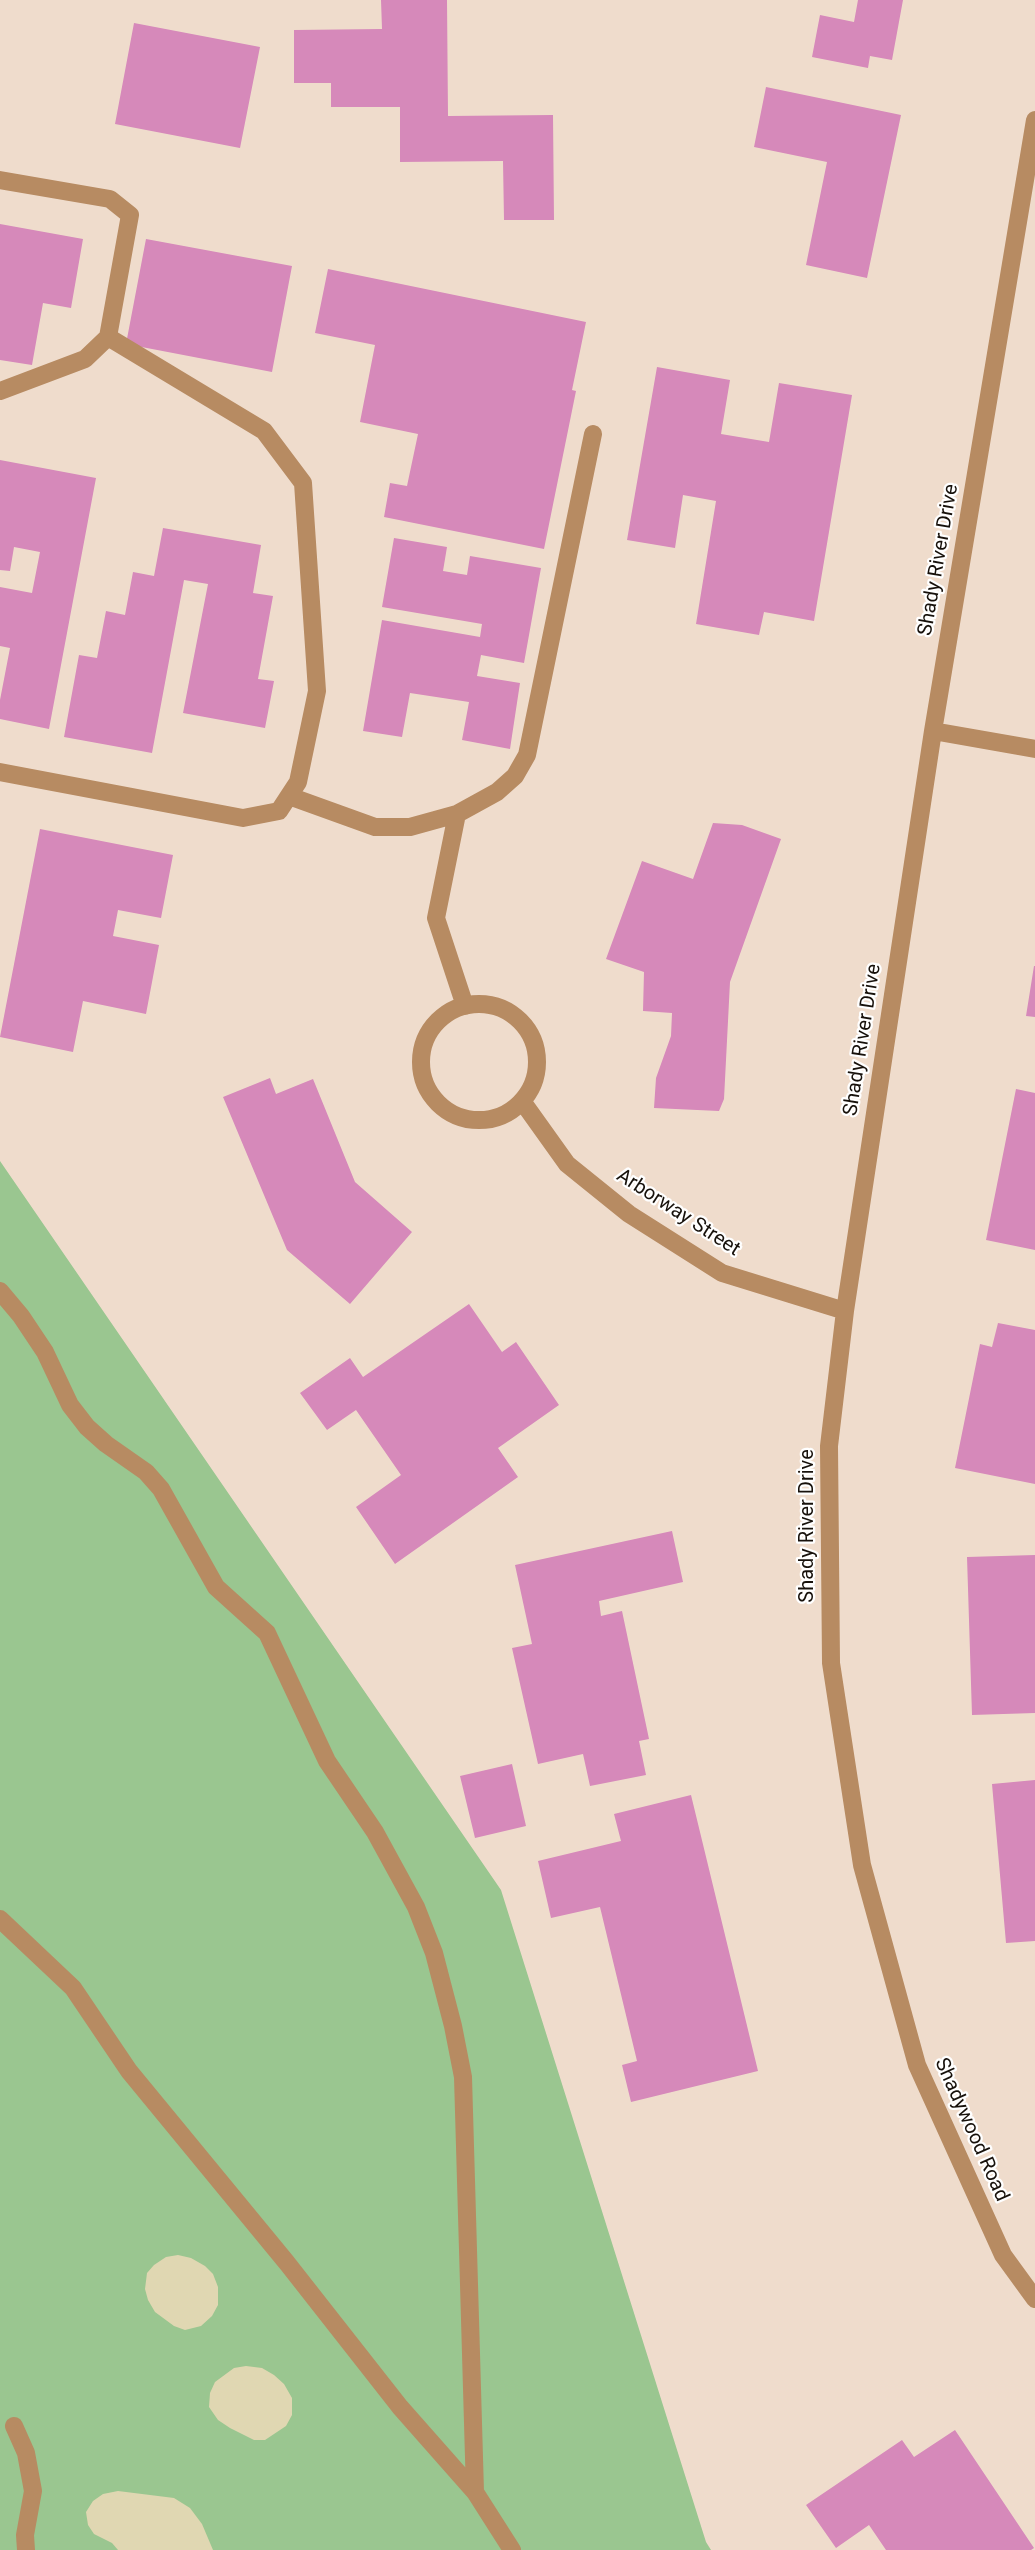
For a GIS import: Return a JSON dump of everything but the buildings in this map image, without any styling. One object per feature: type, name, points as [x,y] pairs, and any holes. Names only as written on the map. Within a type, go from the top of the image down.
[{"type":"street","name":"Shady River Drive","points":[[890,1969],[862,1865],[831,1664],[829,1446],[845,1311],[933,730],[1035,120]]},
{"type":"street","points":[[0,180],[110,199],[130,215],[108,337],[85,359],[0,391]]},
{"type":"street","points":[[0,772],[243,818],[279,811],[298,782],[317,691],[303,483],[264,431],[108,337]]},
{"type":"street","points":[[289,796],[375,827],[410,827],[457,814],[497,792],[515,776],[527,755],[593,434]]},
{"type":"street","points":[[933,730],[1035,749]]},
{"type":"street","points":[[457,814],[436,918],[465,1006]]},
{"type":"street","points":[[477,1003],[496,1006],[513,1015],[527,1029],[535,1046],[537,1066],[532,1084],[522,1101],[507,1113],[489,1119],[471,1119],[453,1114],[437,1103],[427,1087],[422,1069],[422,1050],[429,1032],[441,1017],[465,1006],[477,1003]]},
{"type":"street","name":"Arborway Street","points":[[522,1101],[567,1164],[629,1214],[722,1273],[845,1311]]},
{"type":"street","points":[[0,1290],[45,1352],[70,1405],[87,1427],[106,1444],[146,1472],[161,1489],[216,1587],[267,1633],[327,1761],[375,1832],[416,1907],[434,1953],[453,2026],[463,2078],[475,2492]]},
{"type":"street","points":[[0,1919],[73,1988],[129,2071],[287,2263],[400,2407],[475,2492],[512,2550]]},
{"type":"street","name":"Shadywood Road","points":[[890,1969],[916,2066],[1003,2255],[1035,2300]]},
{"type":"street","points":[[14,2426],[26,2453],[33,2491],[25,2535],[26,2550]]},
{"type":"green space","points":[[0,1161],[501,1890],[706,2542],[711,2550],[0,2550]]},
{"type":"sand","points":[[178,2255],[191,2258],[205,2266],[213,2274],[218,2287],[218,2305],[212,2316],[201,2326],[185,2330],[174,2326],[155,2312],[145,2289],[147,2273],[154,2265],[166,2257]]},
{"type":"sand","points":[[246,2366],[262,2368],[274,2375],[284,2384],[292,2398],[292,2415],[286,2426],[265,2440],[254,2440],[230,2428],[218,2420],[209,2407],[210,2393],[215,2382],[234,2368]]},
{"type":"sand","points":[[118,2491],[174,2498],[190,2508],[202,2524],[213,2550],[118,2550],[112,2543],[94,2534],[88,2525],[86,2512],[93,2501],[103,2494]]}]
